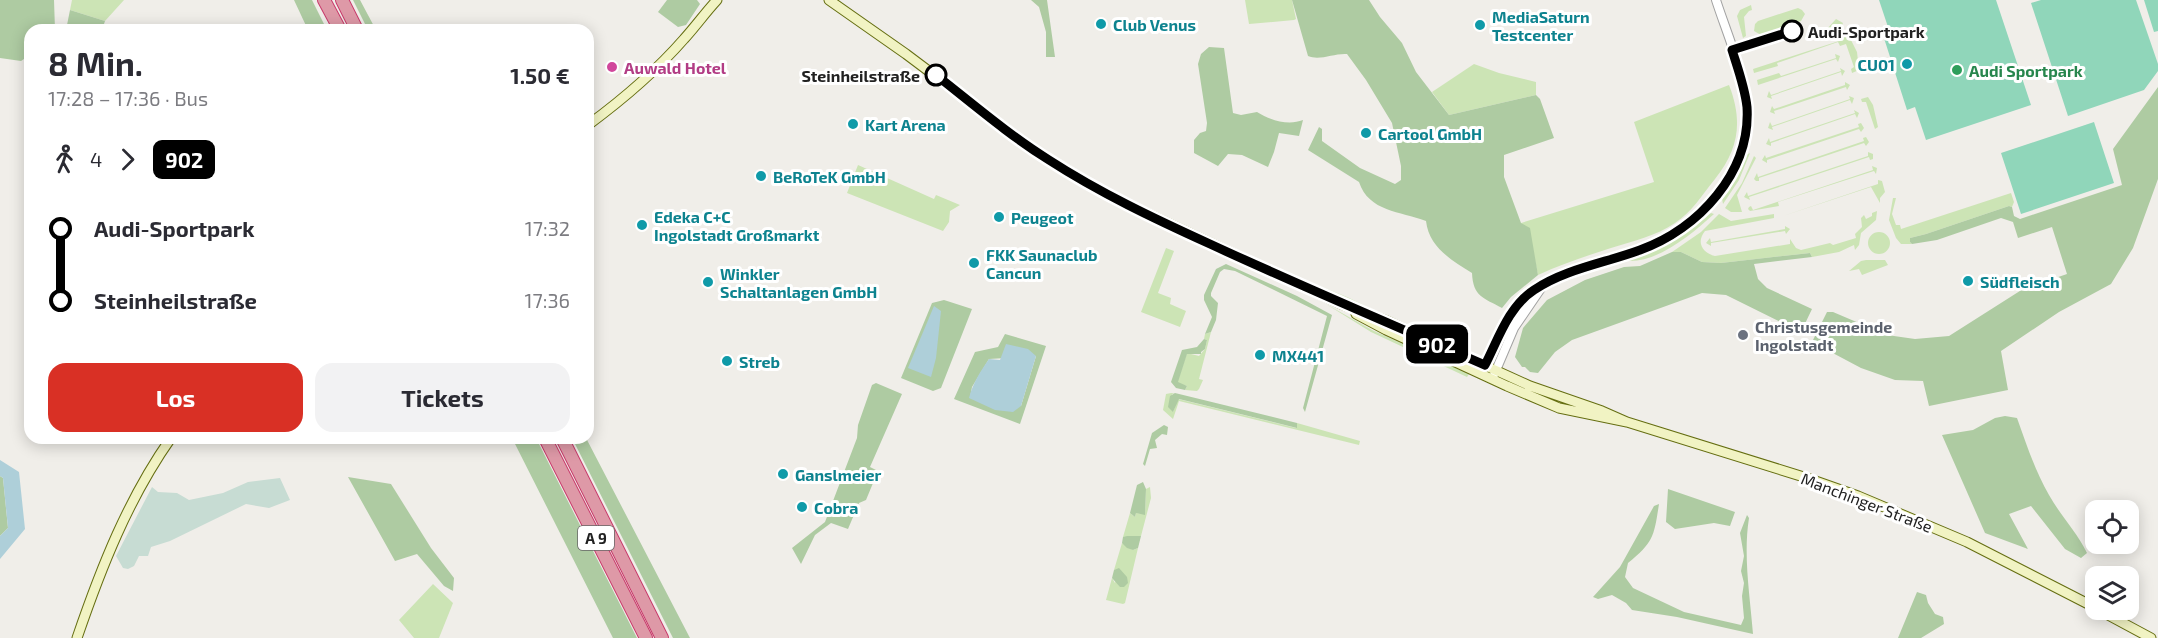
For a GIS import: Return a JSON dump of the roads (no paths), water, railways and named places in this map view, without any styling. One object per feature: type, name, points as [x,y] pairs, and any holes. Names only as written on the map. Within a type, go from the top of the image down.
[{"type":"highway","points":[[324,0],[337,24]]},
{"type":"highway","points":[[342,0],[354,24]]},
{"type":"highway","name":"A 9","points":[[548,444],[646,638]]},
{"type":"highway","name":"A 9","points":[[565,444],[662,638]]},
{"type":"main road","points":[[829,0],[906,54],[1035,151],[1072,174],[1142,213],[1341,304],[1369,313],[1494,375]]},
{"type":"main road","points":[[594,121],[662,62],[714,2]]},
{"type":"main road","name":"Manchinger Straße","points":[[1494,375],[1602,411],[1627,422],[1858,496],[1966,542],[2085,603]]},
{"type":"main road","points":[[77,638],[117,533],[148,473],[167,444]]},
{"type":"main road","name":"Manchinger Straße","points":[[2117,620],[2151,638]]},
{"type":"street","points":[[1483,369],[1510,315],[1532,291],[1575,271],[1641,250],[1669,237],[1693,221],[1712,202],[1726,182],[1738,160],[1746,132],[1747,117],[1742,81],[1716,0]]},
{"type":"street","points":[[1494,375],[1514,328],[1544,284]]},
{"type":"water","points":[[934,306],[941,311],[936,358],[931,377],[908,368]]},
{"type":"water","points":[[1006,344],[1028,349],[1036,356],[1021,406],[1013,412],[995,410],[969,398],[977,378],[989,359],[1000,360]]},
{"type":"water","points":[[0,460],[19,472],[25,529],[0,559],[0,536],[8,528],[3,478],[0,476]]},
{"type":"place","name":"Club Venus","points":[[1101,24]]},
{"type":"place","name":"MediaSaturn Testcenter","points":[[1480,25]]},
{"type":"place","name":"Audi-Sportpark","points":[[1792,31]]},
{"type":"place","name":"CU01","points":[[1907,64]]},
{"type":"place","name":"Auwald Hotel","points":[[612,67]]},
{"type":"place","name":"Audi Sportpark","points":[[1957,70]]},
{"type":"place","name":"Steinheilstraße","points":[[936,75]]},
{"type":"place","name":"Kart Arena","points":[[853,124]]},
{"type":"place","name":"Cartool GmbH","points":[[1366,133]]},
{"type":"place","name":"BeRoTeK GmbH","points":[[761,176]]},
{"type":"place","name":"Peugeot","points":[[999,217]]},
{"type":"place","name":"Edeka C+C Ingolstadt Großmarkt","points":[[642,225]]},
{"type":"place","name":"FKK Saunaclub Cancun","points":[[974,263]]},
{"type":"place","name":"Südfleisch","points":[[1968,281]]},
{"type":"place","name":"Winkler Schaltanlagen GmbH","points":[[708,282]]},
{"type":"place","name":"Christusgemeinde Ingolstadt","points":[[1743,335]]},
{"type":"place","name":"MX441","points":[[1260,355]]},
{"type":"place","name":"Streb","points":[[727,361]]},
{"type":"place","name":"Ganslmeier","points":[[783,474]]},
{"type":"place","name":"Cobra","points":[[802,507]]}]
